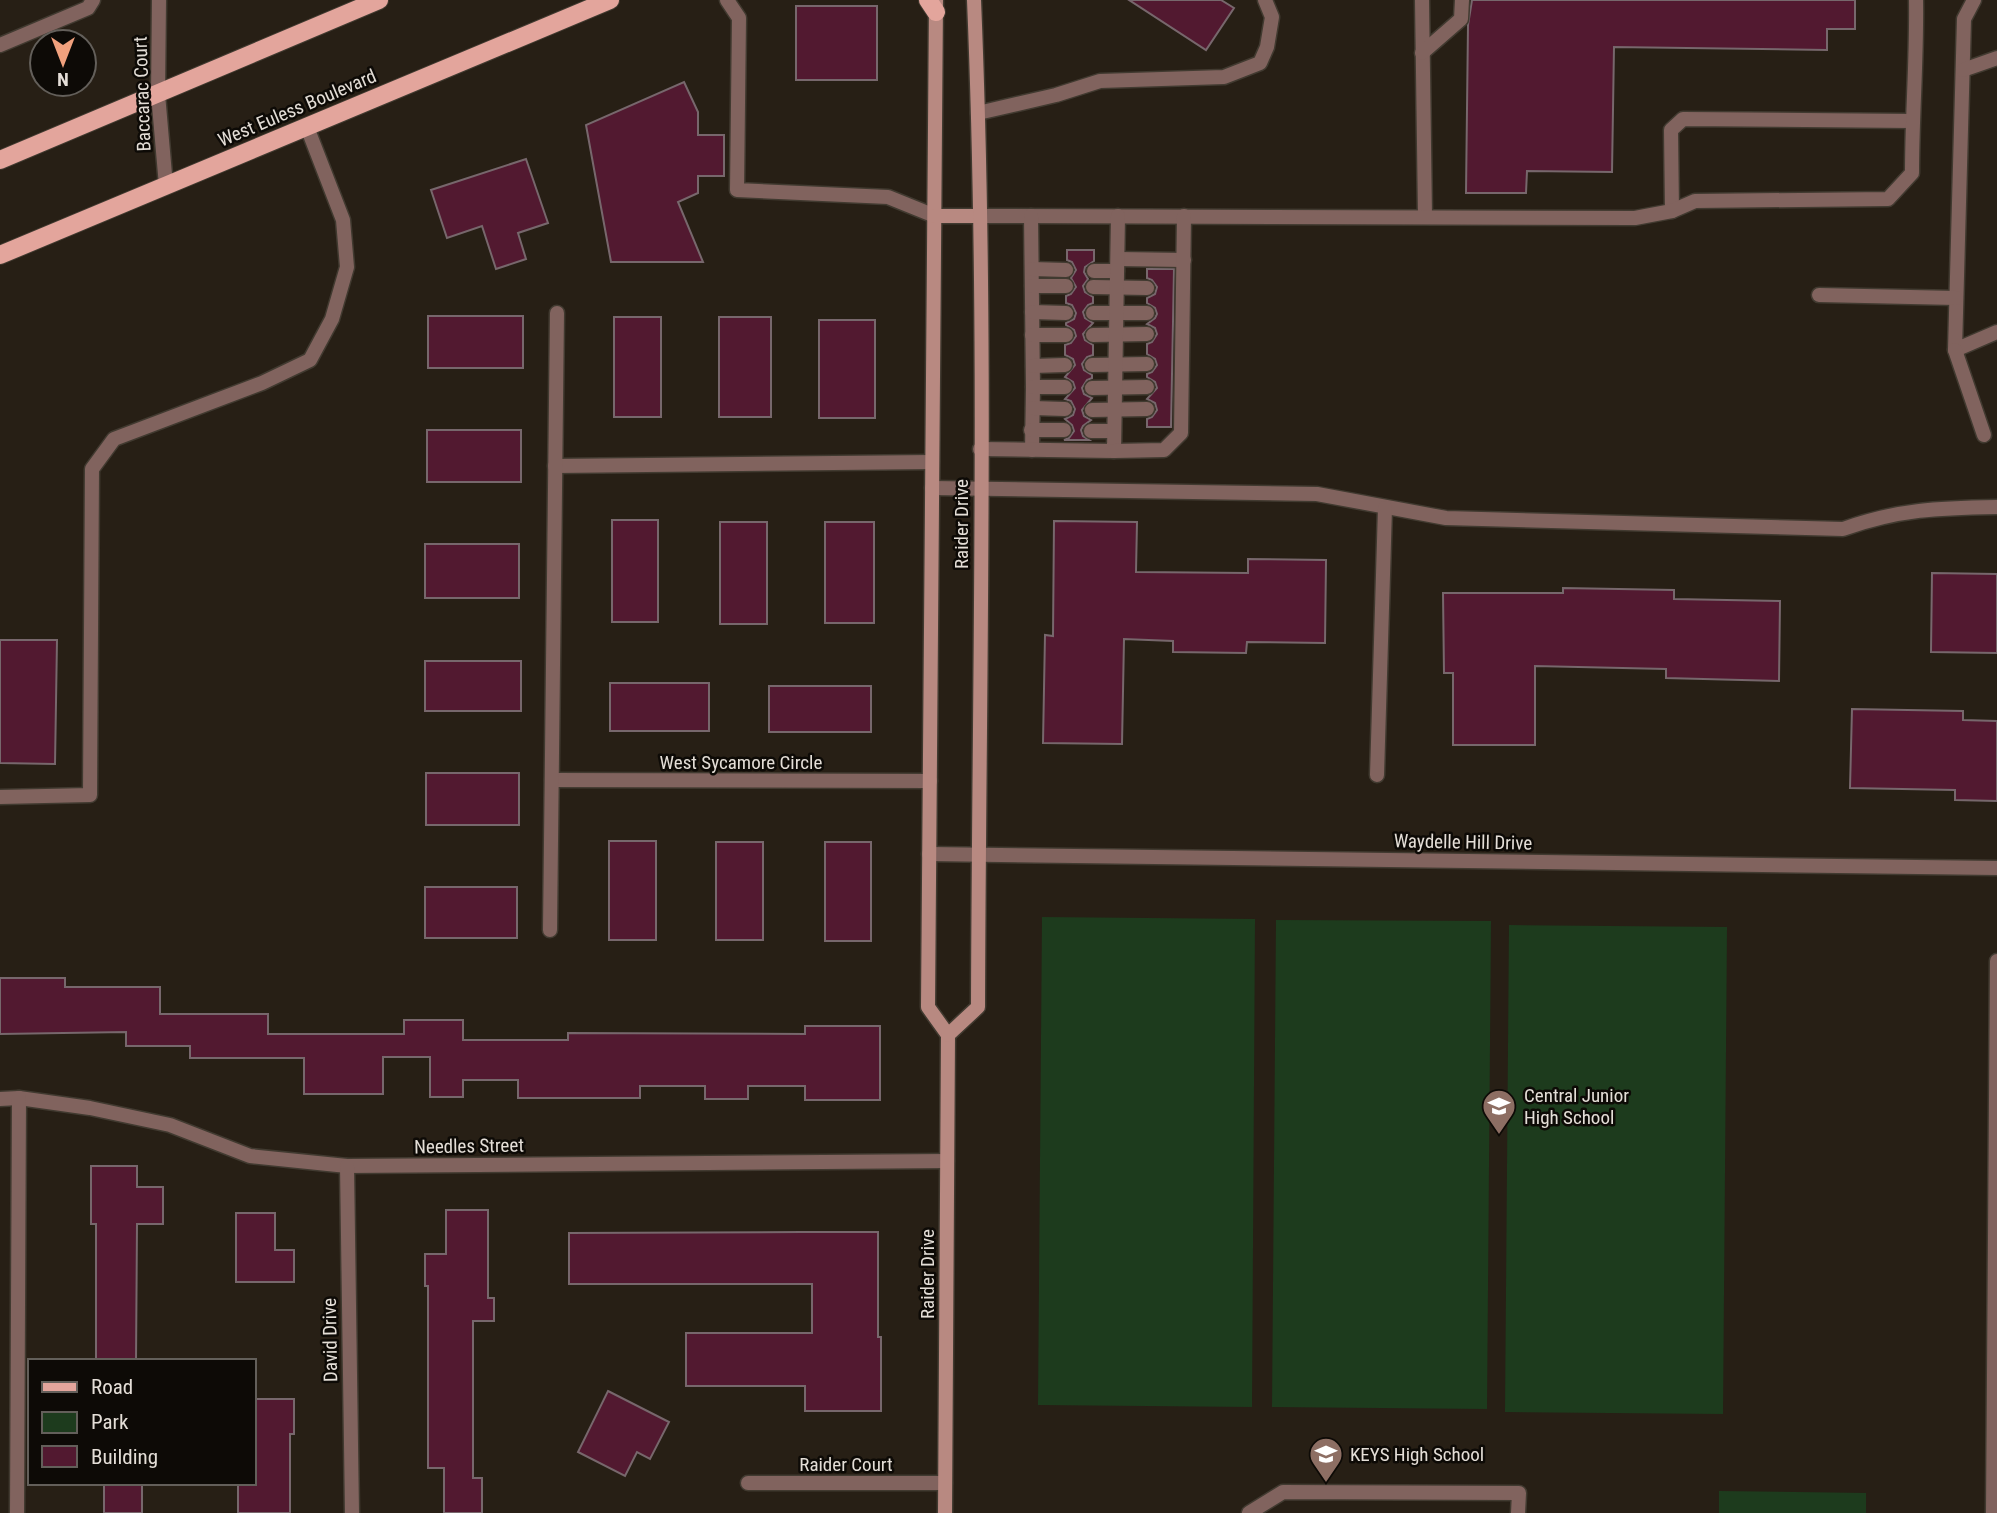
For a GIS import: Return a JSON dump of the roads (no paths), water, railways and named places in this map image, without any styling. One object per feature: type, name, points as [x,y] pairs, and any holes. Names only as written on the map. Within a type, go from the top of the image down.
[{"type":"main road","points":[[0,160],[379,0]]},
{"type":"main road","name":"West Euless Boulevard","points":[[0,255],[610,0]]},
{"type":"main road","name":"Raider Drive","points":[[948,1035],[978,1007],[980,449],[978,113],[974,0]]},
{"type":"main road","name":"Raider Drive","points":[[934,4],[928,1007],[948,1035],[945,1513]]},
{"type":"main road","points":[[934,216],[979,216]]},
{"type":"street","points":[[0,45],[88,8],[93,0]]},
{"type":"street","name":"Baccarac Court","points":[[159,0],[158,94],[166,186]]},
{"type":"street","points":[[727,0],[739,18],[737,190],[888,197],[934,216]]},
{"type":"street","points":[[978,113],[1056,95],[1100,81],[1224,77],[1260,62],[1267,47],[1272,18],[1265,0]]},
{"type":"street","points":[[1422,0],[1425,216]]},
{"type":"street","points":[[1422,53],[1461,19],[1462,0]]},
{"type":"street","points":[[979,216],[1635,218],[1672,211],[1695,201],[1888,199],[1912,173],[1916,0]]},
{"type":"street","points":[[1974,0],[1964,19],[1955,349],[1984,435]]},
{"type":"street","points":[[1963,70],[1997,58]]},
{"type":"street","points":[[1672,211],[1671,130],[1684,119],[1912,121]]},
{"type":"street","points":[[0,797],[90,795],[92,468],[114,439],[262,383],[310,360],[332,319],[347,267],[343,220],[307,127]]},
{"type":"street","points":[[1031,216],[1032,450]]},
{"type":"street","points":[[1114,451],[1118,216]]},
{"type":"street","points":[[980,449],[1164,450],[1181,433],[1178,409],[1178,288],[1184,260],[1184,216]]},
{"type":"street","points":[[1094,271],[1118,265],[1184,260]]},
{"type":"street","points":[[1032,269],[1066,270]]},
{"type":"street","points":[[1032,286],[1066,286]]},
{"type":"street","points":[[1093,287],[1147,288]]},
{"type":"street","points":[[1819,295],[1956,298]]},
{"type":"street","points":[[1032,312],[1066,313]]},
{"type":"street","points":[[550,930],[557,313]]},
{"type":"street","points":[[1093,313],[1147,313]]},
{"type":"street","points":[[1955,349],[1997,332]]},
{"type":"street","points":[[1093,335],[1147,334]]},
{"type":"street","points":[[1032,335],[1066,335]]},
{"type":"street","points":[[1093,365],[1147,364]]},
{"type":"street","points":[[1033,366],[1065,365]]},
{"type":"street","points":[[1033,387],[1065,387]]},
{"type":"street","points":[[1092,388],[1147,387]]},
{"type":"street","points":[[1032,408],[1065,409]]},
{"type":"street","points":[[1092,410],[1147,409]]},
{"type":"street","points":[[1031,430],[1064,430]]},
{"type":"street","points":[[1091,431],[1114,431]]},
{"type":"street","points":[[555,466],[932,462]]},
{"type":"street","points":[[932,488],[1317,494],[1447,518],[1843,529],[1874,517],[1922,509],[1997,507]]},
{"type":"street","points":[[1377,775],[1385,508]]},
{"type":"street","name":"West Sycamore Circle","points":[[552,780],[930,782]]},
{"type":"street","name":"Waydelle Hill Drive","points":[[929,854],[1997,868]]},
{"type":"street","points":[[1993,1513],[1997,961]]},
{"type":"street","points":[[18,1513],[19,1098]]},
{"type":"street","name":"Needles Street","points":[[0,1099],[19,1098],[90,1108],[170,1125],[250,1156],[347,1166],[947,1161]]},
{"type":"street","name":"David Drive","points":[[347,1166],[352,1513]]},
{"type":"street","name":"Raider Court","points":[[748,1483],[945,1483]]},
{"type":"street","points":[[1249,1513],[1283,1492],[1519,1493],[1518,1513]]},
{"type":"place","name":"Central Junior High School","points":[[1499,1136]]},
{"type":"place","name":"KEYS High School","points":[[1326,1484]]}]
